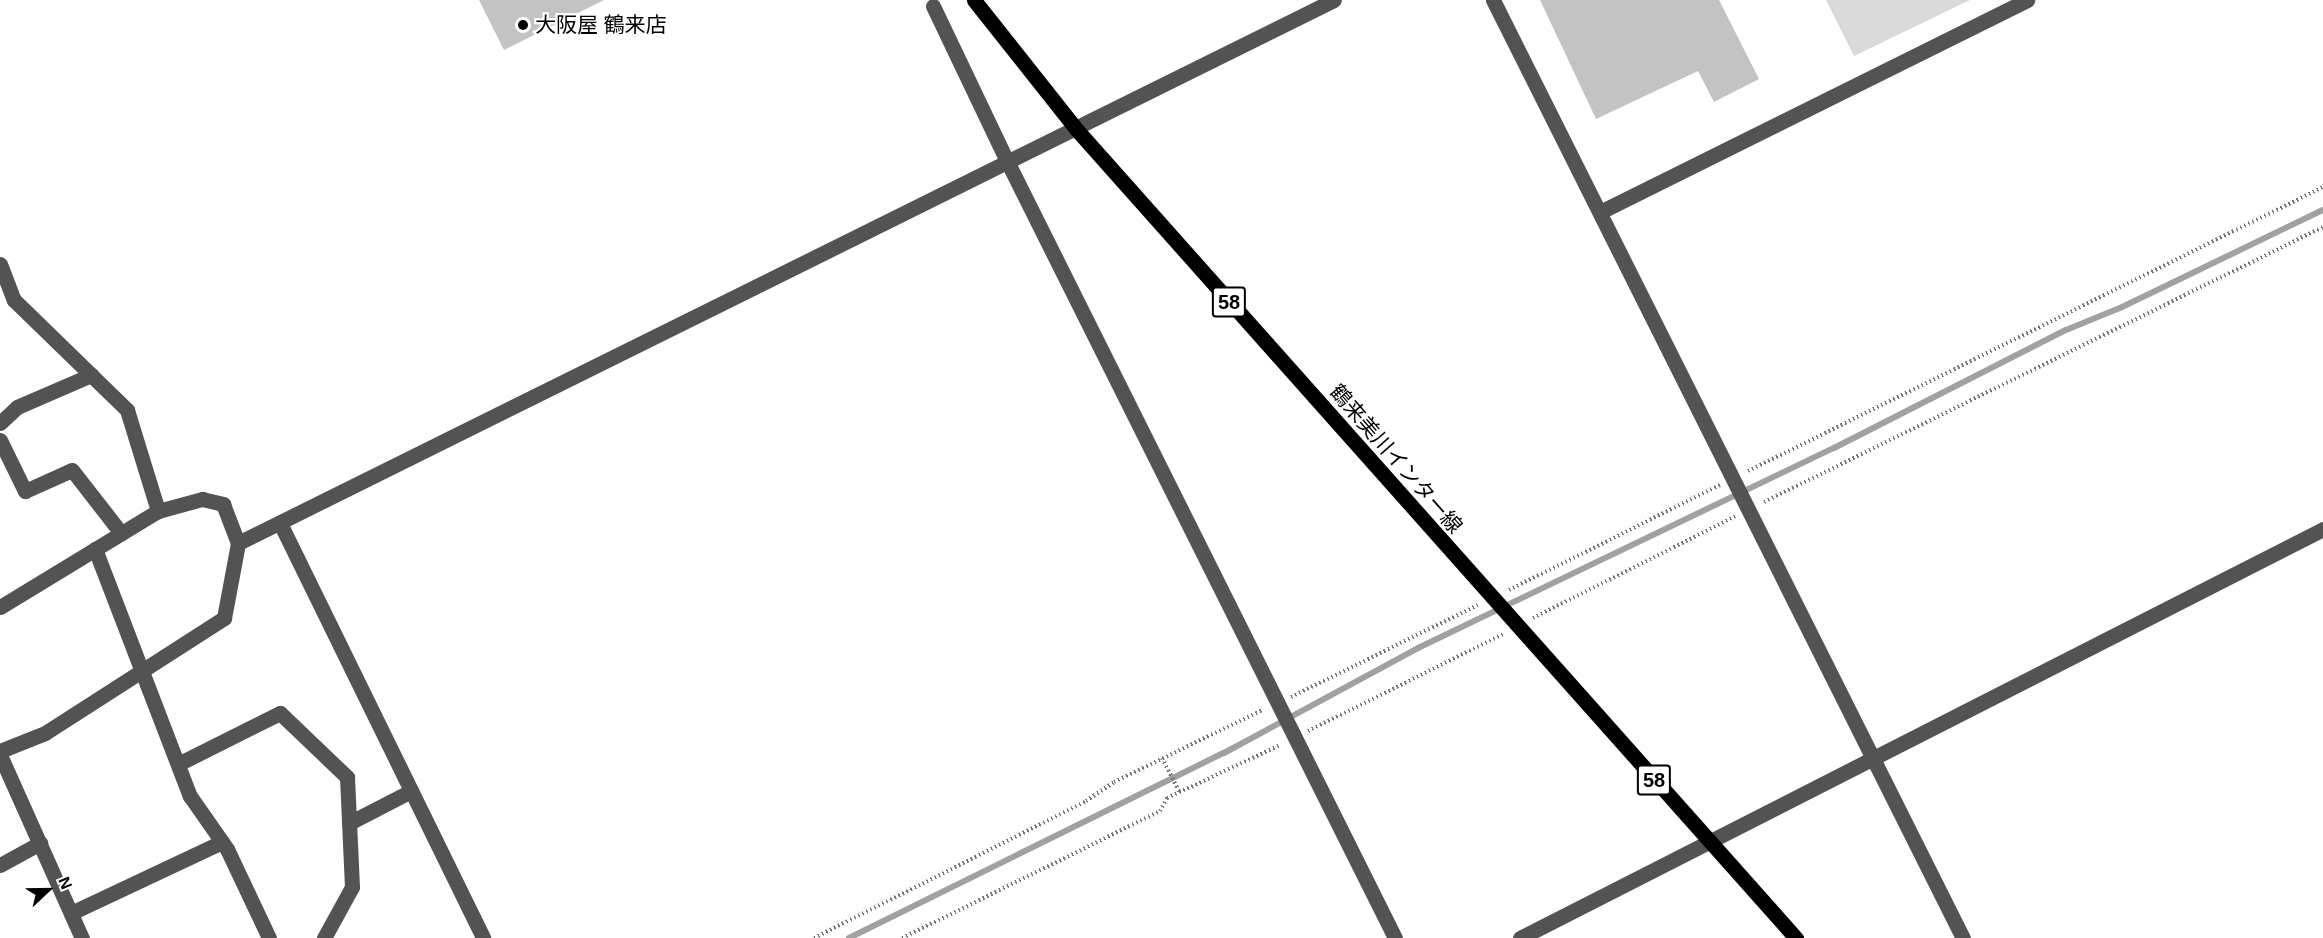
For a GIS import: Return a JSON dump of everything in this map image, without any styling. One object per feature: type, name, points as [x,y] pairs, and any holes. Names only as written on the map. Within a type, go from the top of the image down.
[{"type":"main road","name":"鶴来美川インター線","points":[[974,0],[1077,130],[1491,599],[1796,938]]},
{"type":"street","points":[[238,543],[1007,161],[1077,130],[1334,0]]},
{"type":"street","points":[[1493,0],[1963,938]]},
{"type":"street","points":[[1600,212],[2027,0]]},
{"type":"street","points":[[933,6],[1007,161],[1395,938]]},
{"type":"street","points":[[0,264],[14,300],[127,410],[158,511]]},
{"type":"street","points":[[0,423],[17,407],[91,375]]},
{"type":"street","points":[[0,440],[25,491],[72,470],[120,533]]},
{"type":"street","points":[[0,607],[158,511],[202,499],[223,504],[238,543],[224,618],[45,733],[0,753],[82,938]]},
{"type":"street","points":[[280,523],[483,938]]},
{"type":"street","points":[[1520,938],[2323,528]]},
{"type":"street","points":[[95,549],[190,796],[222,842],[269,938]]},
{"type":"street","points":[[178,764],[280,713],[347,777],[352,887],[324,938]]},
{"type":"street","points":[[349,823],[411,791]]},
{"type":"street","points":[[71,913],[222,842]]},
{"type":"street","points":[[0,865],[40,843]]},
{"type":"path","points":[[814,938],[1077,806],[1163,759],[1734,481],[2323,187]]},
{"type":"path","points":[[902,938],[1160,811],[1167,798],[1294,738],[1747,506],[2323,227]]},
{"type":"path","points":[[1163,759],[1180,792]]},
{"type":"shaded area","points":[[1826,0],[1970,0],[1854,56]]},
{"type":"building","name":"大阪屋 鶴来店","points":[[479,0],[604,0],[504,50]]},
{"type":"building","points":[[1540,0],[1719,0],[1759,79],[1714,102],[1698,71],[1596,119]]},
{"type":"waterway","points":[[849,938],[1224,753],[1418,648],[1834,448],[2066,330],[2120,308],[2323,210]]},
{"type":"place","name":"大阪屋 鶴来店","points":[[523,25]]}]
